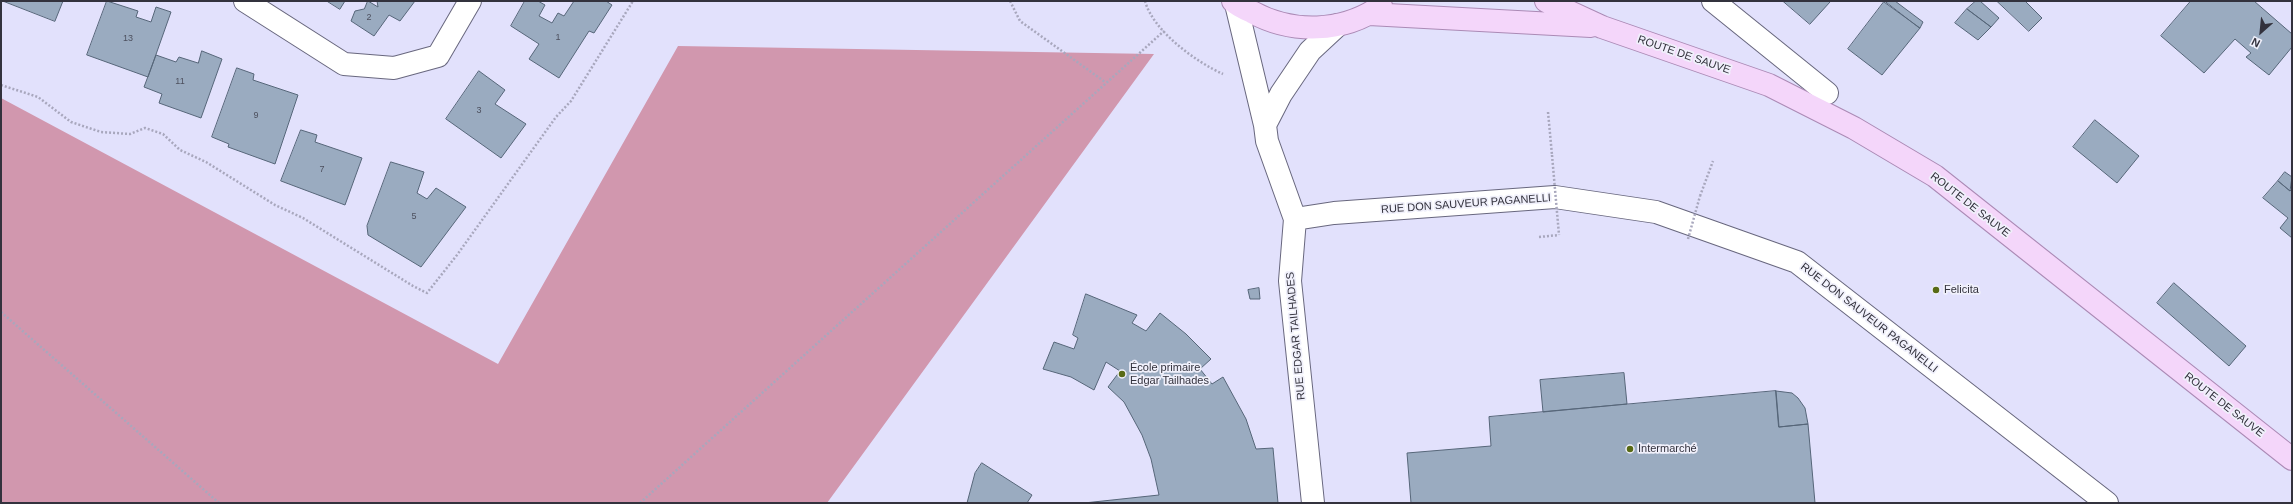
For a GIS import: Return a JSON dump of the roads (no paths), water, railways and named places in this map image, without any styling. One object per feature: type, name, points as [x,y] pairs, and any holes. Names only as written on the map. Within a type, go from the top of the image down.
[{"type":"main road","points":[[1235,2],[1268,21],[1303,28],[1338,25],[1369,14],[1388,1]]},
{"type":"main road","name":"ROUTE DE SAUVE","points":[[1546,1],[1602,27],[1769,85],[1854,128],[1935,176],[2292,459]]},
{"type":"main road","name":"ROUTE DE SAUVE","points":[[1369,14],[1602,27]]},
{"type":"street","points":[[244,1],[344,64],[394,68],[438,56],[470,1]]},
{"type":"street","points":[[1713,1],[1827,93]]},
{"type":"street","name":"RUE EDGAR TAILHADES","points":[[1235,2],[1265,125],[1266,141],[1295,219],[1290,280],[1313,503]]},
{"type":"street","points":[[1265,125],[1280,94],[1310,51],[1338,25]]},
{"type":"street","name":"RUE DON SAUVEUR PAGANELLI","points":[[1295,219],[1334,213],[1555,198],[1656,212],[1797,262],[2107,503]]},
{"type":"place","name":"Felicita","points":[[1936,290]]},
{"type":"place","name":"École primaire Edgar Tailhades","points":[[1122,374]]},
{"type":"place","name":"Intermarché","points":[[1630,449]]}]
